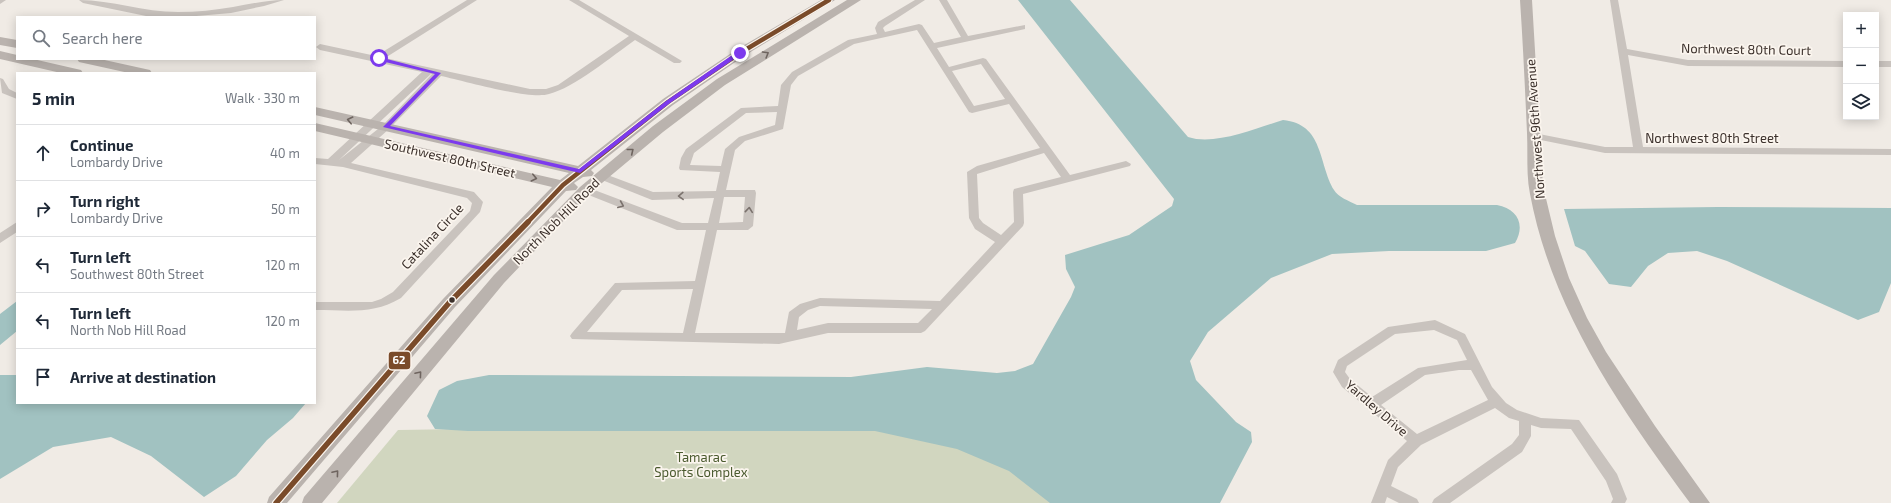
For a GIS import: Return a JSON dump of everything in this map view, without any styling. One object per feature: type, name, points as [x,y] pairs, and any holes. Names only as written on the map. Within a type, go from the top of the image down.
[{"type":"street","points":[[84,0],[146,13],[179,14],[244,13],[280,0]]},
{"type":"street","points":[[379,58],[473,0]]},
{"type":"street","points":[[573,0],[677,61]]},
{"type":"street","name":"North Nob Hill Road","points":[[276,503],[449,303],[563,185],[668,102],[740,53],[829,0]]},
{"type":"street","name":"North Nob Hill Road","points":[[310,503],[499,279],[585,190],[658,129],[721,82],[855,0]]},
{"type":"street","points":[[882,35],[879,28],[881,24],[921,0]]},
{"type":"street","points":[[943,0],[966,39]]},
{"type":"street","name":"Northwest 96th Avenue","points":[[1526,0],[1537,192],[1547,235],[1570,297],[1587,335],[1622,393],[1700,503]]},
{"type":"street","points":[[1614,0],[1638,150]]},
{"type":"street","points":[[931,46],[1022,27]]},
{"type":"street","points":[[688,337],[730,149],[742,139],[780,128],[786,85],[795,74],[851,42],[919,28],[972,110],[1012,100]]},
{"type":"street","points":[[320,47],[379,58],[428,71],[530,92],[546,92],[561,87],[636,36]]},
{"type":"street","points":[[0,41],[16,44]]},
{"type":"street","name":"Northwest 80th Court","points":[[1623,51],[1688,63],[1843,64]]},
{"type":"street","points":[[0,55],[16,59]]},
{"type":"street","points":[[21,60],[73,72]]},
{"type":"street","points":[[88,60],[142,72]]},
{"type":"street","points":[[946,70],[983,61],[1068,179]]},
{"type":"street","points":[[1879,64],[1891,64]]},
{"type":"street","points":[[343,164],[364,138],[371,124],[428,71]]},
{"type":"street","points":[[331,162],[364,138],[386,127],[417,95],[424,93],[433,86],[438,73]]},
{"type":"street","points":[[0,81],[5,91],[16,96]]},
{"type":"street","points":[[406,92],[417,95]]},
{"type":"street","points":[[726,169],[684,168],[686,158],[690,151],[744,110],[782,109]]},
{"type":"street","name":"Southwest 80th Street","points":[[316,111],[601,176]]},
{"type":"street","name":"Southwest 80th Street","points":[[316,127],[585,190]]},
{"type":"street","name":"Northwest 80th Street","points":[[1534,136],[1605,150],[1891,152]]},
{"type":"street","points":[[1002,240],[978,226],[974,218],[972,172],[981,168],[1046,150]]},
{"type":"street","name":"Catalina Circle","points":[[316,161],[343,164],[470,195],[478,202],[475,212],[396,295],[384,303],[372,306],[316,306]]},
{"type":"street","points":[[700,285],[619,286],[576,336],[778,339],[828,328],[921,328],[1019,223],[1018,192],[1126,164]]},
{"type":"street","points":[[585,190],[681,227],[748,226],[751,193],[652,196],[601,176]]},
{"type":"street","points":[[0,239],[16,227]]},
{"type":"street","points":[[790,336],[793,315],[804,307],[820,302],[943,304]]},
{"type":"street","name":"Yardley Drive","points":[[1416,441],[1346,383],[1339,372],[1342,363],[1392,330],[1435,325],[1461,337],[1488,392],[1514,414],[1541,423],[1574,424],[1612,478],[1620,499],[1618,503]]},
{"type":"street","points":[[1372,404],[1422,371],[1459,365],[1475,365]]},
{"type":"street","name":"Yardley Drive","points":[[1378,503],[1393,464],[1416,441],[1497,401]]},
{"type":"street","points":[[1439,503],[1518,448],[1525,436],[1525,418]]},
{"type":"street","points":[[1383,489],[1412,503]]},
{"type":"green space","name":"Tamarac Sports Complex","points":[[766,424],[881,426],[965,445],[1030,475],[1057,503],[337,503],[398,430]]},
{"type":"water","points":[[1018,0],[1070,0],[1188,137],[1199,139],[1223,138],[1283,120],[1296,123],[1306,129],[1313,137],[1318,146],[1334,190],[1344,199],[1357,205],[1497,205],[1510,210],[1518,218],[1520,230],[1515,243],[1486,251],[1389,251],[1332,254],[1271,278],[1208,332],[1190,361],[1196,380],[1236,422],[1251,432],[1252,442],[1220,503],[1050,503],[1009,471],[957,449],[875,431],[468,431],[435,429],[427,416],[439,390],[457,381],[489,375],[851,377],[927,367],[997,373],[1015,371],[1033,364],[1071,297],[1075,287],[1066,269],[1065,255],[1129,235],[1172,206],[1174,199]]},
{"type":"water","points":[[1718,207],[1891,208],[1891,283],[1879,312],[1858,320],[1727,261],[1697,251],[1668,253],[1648,266],[1631,287],[1609,284],[1585,251],[1575,246],[1564,209]]},
{"type":"water","points":[[16,302],[16,332],[0,345],[0,314]]},
{"type":"water","points":[[0,375],[16,375],[16,404],[305,404],[293,418],[267,440],[236,476],[204,497],[151,456],[111,437],[53,447],[0,479]]},
{"type":"transit line","name":"62","points":[[276,503],[449,303],[563,185],[668,102],[740,53],[829,0]]},
{"type":"route","points":[[379,58],[438,73],[386,127],[580,171],[668,102],[740,53]]}]
